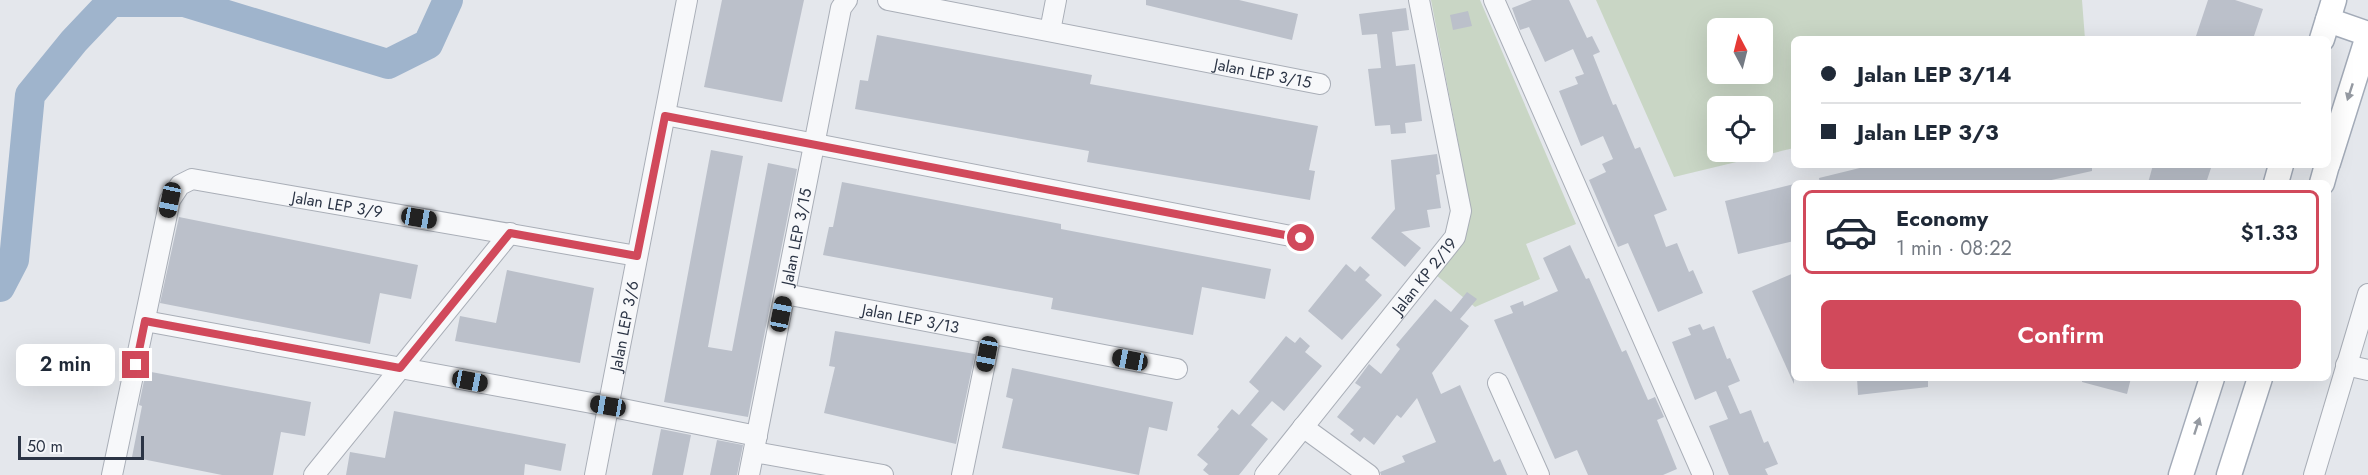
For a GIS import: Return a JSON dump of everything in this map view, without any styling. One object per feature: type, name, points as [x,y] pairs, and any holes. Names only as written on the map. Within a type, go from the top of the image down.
[{"type":"main road","points":[[2328,20],[2368,35],[2331,154]]},
{"type":"main road","points":[[2181,475],[2211,381]]},
{"type":"main road","points":[[2229,475],[2259,381]]},
{"type":"street","name":"Jalan LEP 3/6","points":[[595,475],[687,0]]},
{"type":"street","name":"Jalan LEP 3/15","points":[[749,475],[841,8],[847,0]]},
{"type":"street","name":"Jalan LEP 3/15","points":[[888,0],[1320,84]]},
{"type":"street","points":[[1050,31],[1056,0]]},
{"type":"street","name":"Jalan KP 2/19","points":[[1265,475],[1455,237],[1461,210],[1419,0]]},
{"type":"street","points":[[1494,0],[1702,475]]},
{"type":"street","points":[[665,116],[1301,238]]},
{"type":"street","name":"Jalan LEP 3/9","points":[[145,321],[170,200],[180,185],[192,179],[637,256]]},
{"type":"street","points":[[314,475],[510,233]]},
{"type":"street","name":"Jalan LEP 3/13","points":[[785,294],[1177,369]]},
{"type":"street","points":[[2314,475],[2368,294]]},
{"type":"street","points":[[112,475],[145,321],[608,406],[883,475]]},
{"type":"street","points":[[962,475],[991,334]]},
{"type":"street","points":[[2346,365],[2368,370]]},
{"type":"street","points":[[1498,383],[1539,475]]},
{"type":"street","points":[[1303,428],[1369,475]]},
{"type":"green space","points":[[1431,0],[1480,0],[1576,224],[1526,244],[1540,279],[1475,307],[1436,275],[1463,241],[1471,209]]},
{"type":"green space","points":[[1596,0],[2082,0],[2085,36],[1791,36],[1791,149],[1773,153],[1773,96],[1707,96],[1707,162],[1736,162],[1674,177]]},
{"type":"building","points":[[722,0],[804,0],[782,102],[704,87]]},
{"type":"building","points":[[1146,0],[1239,0],[1298,14],[1292,40],[1146,5]]},
{"type":"building","points":[[1532,0],[1569,0],[1587,38],[1592,36],[1600,52],[1593,55],[1613,105],[1616,104],[1635,149],[1640,147],[1667,210],[1654,215],[1666,247],[1677,243],[1689,272],[1693,270],[1703,293],[1658,312],[1628,243],[1618,247],[1589,180],[1606,172],[1602,164],[1613,159],[1603,136],[1581,146],[1559,91],[1578,84],[1575,77],[1584,74],[1573,49],[1545,62],[1529,27],[1520,30],[1512,8]]},
{"type":"building","points":[[2208,0],[2235,0],[2263,9],[2254,36],[2196,36]]},
{"type":"building","points":[[1406,8],[1409,30],[1392,32],[1396,66],[1415,64],[1422,121],[1405,123],[1406,133],[1391,134],[1390,125],[1375,126],[1368,69],[1381,68],[1377,34],[1362,35],[1359,14]]},
{"type":"building","points":[[1468,11],[1472,26],[1453,30],[1450,15]]},
{"type":"building","points":[[877,35],[1092,75],[1090,84],[1318,126],[1309,170],[1315,171],[1310,200],[1087,162],[1089,151],[855,109],[860,80],[868,81]]},
{"type":"building","points":[[711,150],[743,156],[708,347],[732,351],[768,163],[797,169],[748,417],[664,402]]},
{"type":"building","points":[[1437,154],[1440,174],[1436,175],[1441,208],[1427,210],[1430,227],[1401,232],[1421,248],[1405,267],[1371,238],[1395,209],[1391,160]]},
{"type":"building","points":[[1860,168],[2092,168],[2092,171],[2052,180],[1819,180],[1819,178]]},
{"type":"building","points":[[2152,168],[2211,168],[2207,180],[2149,180]]},
{"type":"building","points":[[842,182],[1061,224],[1061,229],[1271,269],[1265,299],[1202,287],[1193,335],[1051,309],[1053,298],[823,255],[829,227],[833,227]]},
{"type":"building","points":[[1791,185],[1791,242],[1738,254],[1725,201]]},
{"type":"building","points":[[179,217],[418,265],[411,299],[380,293],[370,344],[160,303]]},
{"type":"building","points":[[1570,245],[1586,279],[1589,278],[1622,352],[1626,350],[1648,400],[1655,397],[1664,417],[1657,420],[1677,469],[1663,475],[1588,475],[1577,450],[1555,459],[1494,320],[1513,313],[1510,306],[1523,301],[1524,306],[1558,291],[1543,258]]},
{"type":"building","points":[[1346,264],[1355,272],[1360,266],[1370,275],[1365,280],[1382,295],[1342,340],[1308,311]]},
{"type":"building","points":[[507,270],[594,288],[580,363],[455,341],[460,316],[496,323]]},
{"type":"building","points":[[1791,274],[1791,377],[1752,291]]},
{"type":"building","points":[[1467,292],[1477,299],[1460,319],[1469,326],[1432,373],[1441,394],[1460,385],[1494,462],[1500,459],[1507,475],[1381,475],[1380,472],[1405,462],[1402,456],[1436,442],[1417,398],[1401,418],[1397,415],[1374,445],[1364,437],[1360,442],[1350,434],[1354,430],[1337,417],[1361,387],[1355,383],[1369,364],[1381,374],[1400,349],[1396,345],[1435,299],[1451,312]]},
{"type":"building","points":[[1700,324],[1703,330],[1714,326],[1727,359],[1730,358],[1740,381],[1728,386],[1740,414],[1751,410],[1764,443],[1768,441],[1778,464],[1765,469],[1768,475],[1729,475],[1709,426],[1728,419],[1716,391],[1695,400],[1672,342],[1691,335],[1688,328]]},
{"type":"building","points":[[835,331],[975,354],[956,444],[824,413],[835,367],[829,366]]},
{"type":"building","points":[[1286,336],[1295,343],[1300,337],[1310,346],[1305,352],[1322,366],[1284,411],[1272,401],[1251,425],[1268,439],[1239,475],[1209,475],[1203,470],[1208,464],[1197,455],[1232,409],[1239,415],[1259,391],[1249,382]]},
{"type":"building","points":[[1012,368],[1173,402],[1167,431],[1149,427],[1139,475],[1002,448],[1013,399],[1006,397]]},
{"type":"building","points":[[146,371],[311,402],[305,436],[281,432],[273,475],[222,475],[132,457]]},
{"type":"building","points":[[1857,381],[1928,381],[1928,387],[1858,395]]},
{"type":"building","points":[[2082,381],[2130,381],[2127,394]]},
{"type":"building","points":[[394,411],[566,444],[561,471],[525,464],[524,475],[346,475],[350,452],[385,458]]},
{"type":"building","points":[[661,429],[691,435],[683,475],[652,475]]},
{"type":"building","points":[[717,440],[743,445],[737,475],[710,475]]},
{"type":"waterway","points":[[0,287],[14,260],[30,95],[74,41],[111,2],[184,2],[388,64],[428,44],[448,0]]},
{"type":"route","points":[[136,365],[145,321],[400,368],[510,233],[637,256],[665,116],[1301,238]]}]
